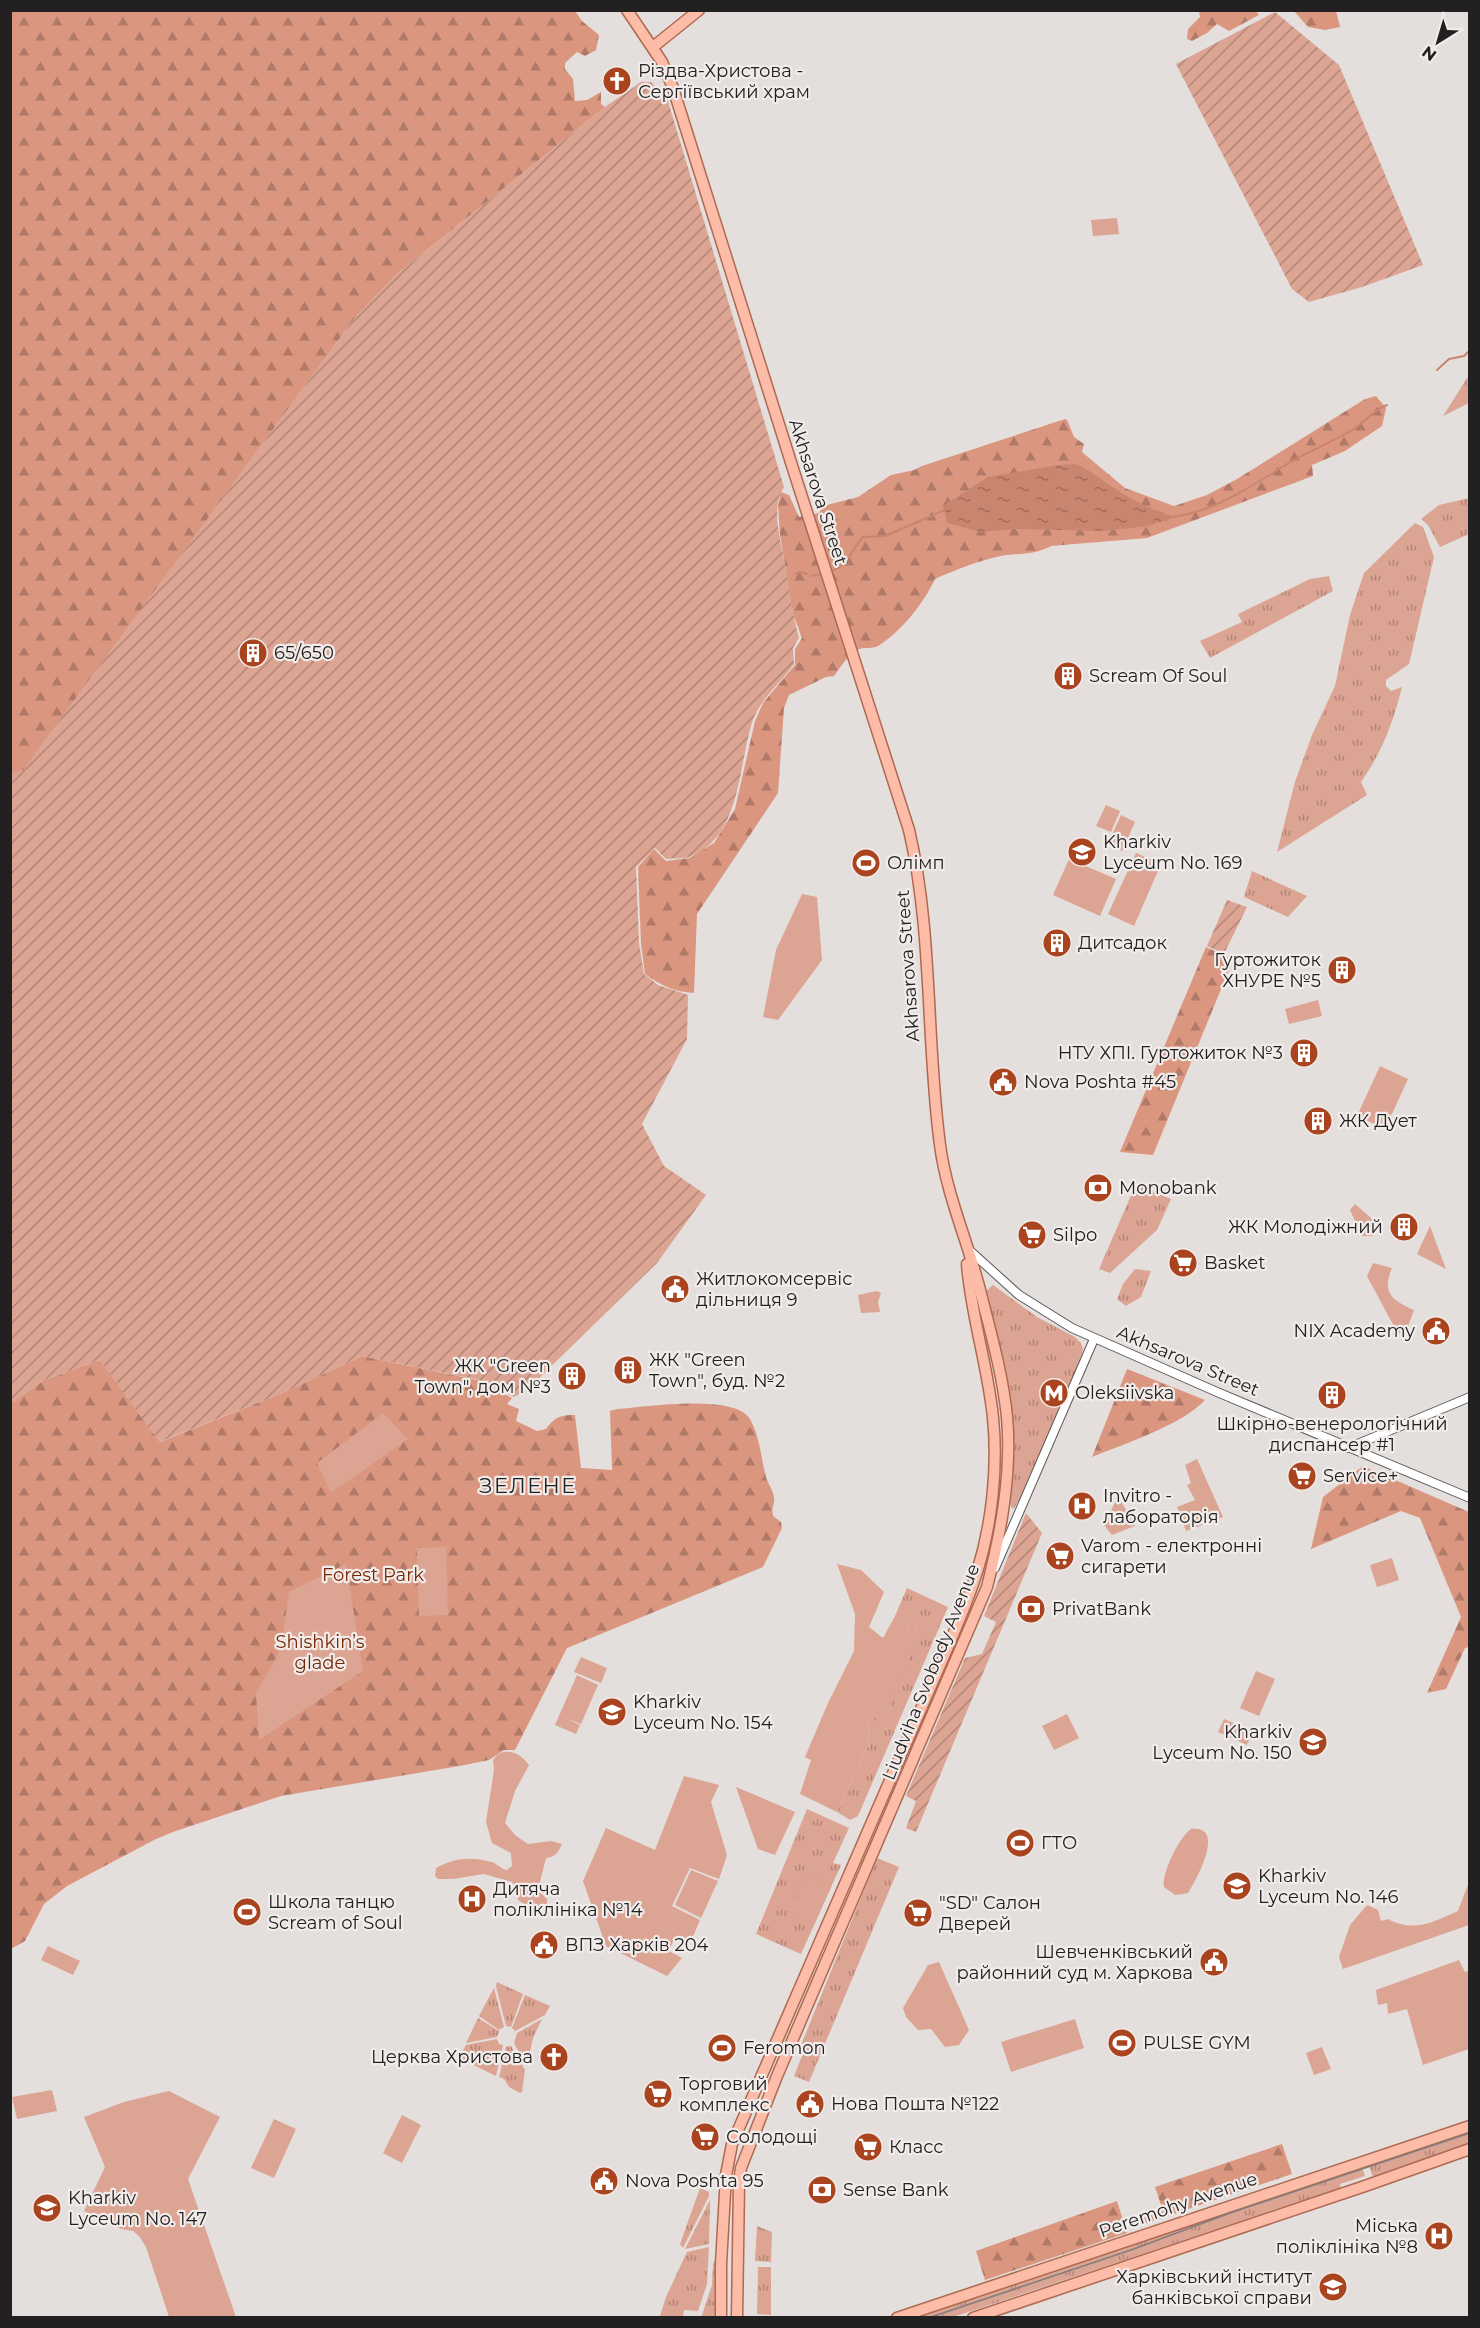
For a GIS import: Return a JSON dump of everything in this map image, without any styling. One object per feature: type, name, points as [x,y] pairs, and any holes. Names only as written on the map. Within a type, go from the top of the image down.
[{"type":"main road","name":"Akhsarova Street","points":[[627,10],[653,47],[673,88],[902,804],[916,860],[940,1148],[949,1192],[965,1246]]},
{"type":"main road","points":[[653,47],[699,10]]},
{"type":"main road","points":[[721,2318],[721,2264],[726,2175],[732,2144],[968,1598],[980,1559],[992,1494],[994,1419],[987,1373],[970,1299],[965,1246]]},
{"type":"main road","name":"Liudviha Svobody Avenue","points":[[737,2318],[738,2183],[745,2156],[987,1587],[999,1541],[1005,1494],[1007,1419],[998,1366],[982,1297],[965,1246]]},
{"type":"main road","name":"Peremohy Avenue","points":[[897,2318],[1470,2126]]},
{"type":"main road","points":[[973,2318],[1365,2187],[1470,2149]]},
{"type":"street","name":"Akhsarova Street","points":[[965,1246],[1019,1295],[1052,1317],[1094,1339],[1470,1498]]},
{"type":"street","points":[[987,1587],[1094,1339]]},
{"type":"street","points":[[1348,1448],[1470,1397]]},
{"type":"green space","points":[[11,11],[575,11],[582,21],[599,35],[596,50],[585,56],[577,52],[565,63],[565,69],[573,79],[575,101],[587,100],[601,92],[601,104],[605,107],[397,274],[354,319],[23,771],[11,774]]},
{"type":"green space","points":[[1199,11],[1256,11],[1259,15],[1229,31],[1217,24],[1207,33],[1192,41],[1187,39],[1188,29],[1200,17]]},
{"type":"green space","points":[[1294,11],[1336,11],[1340,27],[1325,30],[1308,27]]},
{"type":"green space","points":[[1275,12],[1339,65],[1423,265],[1362,287],[1309,302],[1292,289],[1176,64]]},
{"type":"green space","points":[[641,82],[651,82],[667,98],[784,487],[777,515],[799,638],[793,648],[794,664],[766,698],[753,720],[735,798],[729,817],[719,834],[706,847],[687,858],[666,859],[655,848],[636,867],[639,943],[644,974],[658,985],[688,995],[687,1039],[642,1124],[664,1166],[706,1195],[657,1263],[528,1389],[514,1397],[479,1380],[362,1356],[282,1393],[159,1442],[100,1360],[44,1380],[11,1404],[11,774],[23,770],[354,319],[397,274],[605,107]]},
{"type":"green space","points":[[1117,218],[1119,234],[1093,236],[1091,220]]},
{"type":"green space","points":[[1469,375],[1469,403],[1443,416]]},
{"type":"green space","points":[[1376,396],[1386,408],[1382,426],[1345,451],[1312,465],[1313,476],[1147,538],[1051,546],[1033,552],[984,560],[935,579],[911,616],[887,640],[876,647],[855,651],[834,676],[826,677],[789,695],[784,708],[778,793],[697,914],[694,993],[668,987],[645,974],[641,944],[638,867],[654,849],[666,861],[689,858],[714,843],[735,809],[755,721],[763,703],[795,665],[795,649],[802,638],[793,614],[780,535],[778,506],[781,492],[789,495],[799,517],[819,513],[823,506],[858,497],[891,475],[914,470],[1065,419],[1074,437],[1084,444],[1082,452],[1125,488],[1174,506],[1207,495],[1237,479],[1365,399]]},
{"type":"green space","points":[[1469,498],[1469,534],[1440,547],[1428,525],[1421,519],[1439,505]]},
{"type":"green space","points":[[1415,523],[1423,527],[1434,557],[1409,664],[1386,680],[1386,686],[1391,691],[1402,687],[1386,737],[1361,782],[1367,795],[1277,852],[1295,782],[1312,735],[1335,686],[1350,615],[1364,573]]},
{"type":"green space","points":[[1329,576],[1333,591],[1210,658],[1200,641],[1242,622],[1238,614],[1310,579]]},
{"type":"green space","points":[[1106,805],[1120,811],[1111,832],[1096,826]]},
{"type":"green space","points":[[1121,815],[1135,822],[1122,851],[1108,844]]},
{"type":"green space","points":[[1136,853],[1161,864],[1134,926],[1108,914]]},
{"type":"green space","points":[[1069,859],[1116,879],[1100,916],[1053,895]]},
{"type":"green space","points":[[1252,871],[1307,896],[1288,917],[1244,897]]},
{"type":"green space","points":[[802,894],[817,897],[822,960],[778,1020],[763,1017],[776,950]]},
{"type":"green space","points":[[1227,900],[1247,907],[1224,954],[1207,946]]},
{"type":"green space","points":[[1206,947],[1233,960],[1153,1155],[1120,1152]]},
{"type":"green space","points":[[1318,1000],[1322,1016],[1289,1024],[1285,1009]]},
{"type":"green space","points":[[1380,1066],[1408,1079],[1385,1129],[1357,1116]]},
{"type":"green space","points":[[1136,1184],[1171,1199],[1157,1230],[1110,1273],[1099,1269]]},
{"type":"green space","points":[[1355,1204],[1378,1224],[1373,1236],[1362,1236],[1350,1210]]},
{"type":"green space","points":[[1430,1226],[1446,1269],[1417,1254]]},
{"type":"green space","points":[[1373,1263],[1392,1268],[1388,1284],[1391,1295],[1414,1310],[1407,1329],[1398,1334],[1367,1276]]},
{"type":"green space","points":[[1135,1269],[1151,1271],[1141,1297],[1126,1306],[1117,1299],[1123,1284]]},
{"type":"green space","points":[[993,1285],[1037,1317],[1075,1337],[1083,1349],[1073,1380],[1051,1432],[1028,1483],[1013,1509],[1010,1504],[1012,1471],[986,1291]]},
{"type":"green space","points":[[877,1291],[881,1293],[878,1302],[880,1312],[861,1313],[858,1295]]},
{"type":"green space","name":"Forest Park","points":[[362,1356],[477,1380],[512,1398],[507,1404],[519,1409],[516,1421],[537,1431],[546,1429],[558,1417],[575,1415],[581,1468],[612,1470],[610,1411],[647,1406],[709,1404],[727,1406],[741,1411],[750,1419],[756,1433],[766,1477],[774,1495],[773,1516],[781,1522],[782,1528],[763,1567],[567,1648],[515,1750],[504,1750],[489,1760],[465,1765],[281,1796],[173,1832],[67,1886],[44,1904],[25,1941],[11,1949],[10,1404],[44,1380],[100,1360],[160,1442],[282,1393]]},
{"type":"green space","points":[[1127,1369],[1205,1400],[1168,1426],[1092,1457]]},
{"type":"green space","points":[[383,1413],[408,1439],[331,1493],[317,1463]]},
{"type":"green space","points":[[1197,1459],[1223,1517],[1186,1531],[1177,1507],[1195,1500],[1187,1485],[1191,1483],[1185,1465]]},
{"type":"green space","points":[[1363,1466],[1469,1512],[1469,1647],[1465,1648],[1446,1689],[1427,1693],[1461,1617],[1420,1518],[1401,1511],[1311,1549],[1323,1497]]},
{"type":"green space","points":[[1118,1496],[1135,1526],[1112,1535],[1104,1525]]},
{"type":"green space","points":[[1026,1513],[1042,1533],[916,1832],[906,1828],[916,1801],[906,1796],[965,1658],[982,1654],[996,1622],[984,1616]]},
{"type":"green space","points":[[446,1547],[448,1615],[419,1616],[417,1548]]},
{"type":"green space","points":[[1392,1558],[1399,1580],[1377,1587],[1370,1565]]},
{"type":"green space","name":"Shishkin’s glade","points":[[346,1564],[363,1671],[259,1740],[256,1693],[281,1649],[289,1592]]},
{"type":"green space","points":[[837,1564],[861,1570],[884,1592],[869,1627],[883,1638],[895,1616],[916,1630],[911,1655],[889,1710],[868,1723],[869,1744],[837,1812],[800,1794],[811,1760],[805,1757],[854,1651],[855,1614]]},
{"type":"green space","points":[[907,1588],[948,1607],[858,1816],[850,1820],[837,1812],[869,1744],[868,1722],[889,1710],[916,1630],[895,1616]]},
{"type":"green space","points":[[581,1657],[607,1668],[601,1683],[574,1672]]},
{"type":"green space","points":[[1256,1671],[1275,1679],[1259,1716],[1240,1708]]},
{"type":"green space","points":[[577,1675],[598,1685],[581,1724],[567,1719],[580,1725],[576,1734],[555,1725]]},
{"type":"green space","points":[[1067,1714],[1079,1738],[1054,1750],[1042,1726]]},
{"type":"green space","points":[[1224,1719],[1253,1731],[1247,1745],[1218,1732]]},
{"type":"green space","points":[[503,1752],[518,1754],[529,1765],[515,1791],[505,1823],[515,1835],[528,1844],[551,1841],[562,1844],[556,1854],[546,1858],[538,1890],[547,1899],[547,1906],[540,1910],[518,1900],[517,1889],[512,1882],[484,1874],[453,1879],[438,1879],[435,1876],[436,1868],[463,1859],[484,1860],[507,1870],[512,1866],[511,1853],[492,1843],[486,1822],[494,1770],[493,1760]]},
{"type":"green space","points":[[684,1776],[719,1785],[711,1802],[727,1855],[719,1879],[690,1868],[672,1906],[700,1920],[691,1941],[675,1937],[669,1951],[682,1958],[667,1976],[606,1946],[583,1881],[606,1828],[655,1850]]},
{"type":"green space","points":[[736,1787],[795,1812],[775,1855],[758,1849]]},
{"type":"green space","points":[[807,1809],[849,1828],[833,1863],[841,1865],[801,1954],[756,1934]]},
{"type":"green space","points":[[1191,1829],[1202,1830],[1207,1835],[1206,1855],[1188,1893],[1175,1895],[1164,1887],[1165,1874],[1176,1847]]},
{"type":"green space","points":[[877,1858],[899,1867],[809,2082],[794,2076],[804,2051],[801,2045]]},
{"type":"green space","points":[[691,1870],[718,1881],[701,1918],[675,1905]]},
{"type":"green space","points":[[806,1873],[832,1885],[813,1927],[787,1915]]},
{"type":"green space","points":[[1469,1882],[1469,1925],[1343,1969],[1339,1957],[1350,1925],[1367,1905],[1378,1910],[1381,1921],[1388,1919],[1415,1926],[1424,1924],[1458,1911]]},
{"type":"green space","points":[[48,1946],[80,1961],[73,1975],[41,1960]]},
{"type":"green space","points":[[1459,1960],[1465,1972],[1469,1971],[1469,2049],[1423,2065],[1407,2009],[1388,2014],[1387,2003],[1378,2005],[1376,1990]]},
{"type":"green space","points":[[939,1962],[969,2030],[959,2045],[945,2047],[931,2029],[918,2030],[906,2017],[903,2008],[928,1965]]},
{"type":"green space","points":[[497,1982],[523,1994],[511,2027],[506,2026]]},
{"type":"green space","points":[[494,1988],[504,2027],[499,2030],[479,2016]]},
{"type":"green space","points":[[525,1995],[550,2006],[545,2015],[515,2031],[512,2028]]},
{"type":"green space","points":[[478,2018],[499,2031],[497,2037],[466,2043]]},
{"type":"green space","points":[[542,2019],[533,2038],[527,2066],[514,2043],[517,2033]]},
{"type":"green space","points":[[1075,2019],[1084,2048],[1011,2072],[1001,2042]]},
{"type":"green space","points":[[497,2039],[499,2044],[503,2045],[496,2076],[459,2058],[466,2045]]},
{"type":"green space","points":[[511,2046],[525,2070],[520,2093],[509,2087],[504,2079],[499,2077],[506,2047]]},
{"type":"green space","points":[[1322,2047],[1331,2069],[1314,2075],[1306,2053]]},
{"type":"green space","points":[[52,2090],[57,2111],[17,2119],[12,2097]]},
{"type":"green space","points":[[169,2091],[220,2117],[188,2179],[236,2317],[169,2317],[146,2247],[139,2236],[133,2231],[121,2229],[84,2211],[105,2167],[84,2117],[124,2102]]},
{"type":"green space","points":[[402,2115],[421,2125],[402,2163],[383,2153]]},
{"type":"green space","points":[[274,2119],[296,2129],[274,2178],[251,2168]]},
{"type":"green space","points":[[1469,2128],[1469,2144],[1373,2177],[1369,2166]]},
{"type":"green space","points":[[1282,2144],[1292,2174],[1141,2225],[1140,2219],[1163,2211],[1155,2187]]},
{"type":"green space","points":[[1361,2165],[1365,2176],[1340,2184],[1341,2188],[953,2317],[909,2318]]},
{"type":"green space","points":[[700,2188],[709,2192],[709,2196],[683,2248],[680,2244]]},
{"type":"green space","points":[[710,2200],[709,2244],[685,2249]]},
{"type":"green space","points":[[1117,2201],[1127,2233],[985,2280],[976,2251]]},
{"type":"green space","points":[[757,2226],[772,2232],[771,2262],[755,2261]]},
{"type":"green space","points":[[709,2247],[707,2284],[698,2311],[684,2310],[683,2317],[660,2316],[666,2297],[687,2252]]},
{"type":"green space","points":[[717,2257],[715,2317],[701,2318],[712,2285],[713,2264]]},
{"type":"green space","points":[[758,2267],[771,2267],[771,2315],[757,2314]]},
{"type":"water","points":[[1076,464],[1130,498],[1174,517],[1148,526],[1104,531],[1015,529],[980,532],[947,523],[943,506],[988,477]]},
{"type":"waterway","points":[[1437,370],[1449,359],[1464,356],[1470,350]]},
{"type":"waterway","points":[[1172,517],[1189,514],[1220,503],[1292,461],[1339,438],[1378,409],[1387,405]]},
{"type":"waterway","points":[[829,572],[845,562],[863,537],[885,536],[945,510]]},
{"type":"waterway","points":[[795,574],[800,572],[807,574]]},
{"type":"waterway","points":[[812,576],[824,573]]},
{"type":"tram line","points":[[928,2318],[1131,2250],[1230,2213],[1470,2133]]},
{"type":"place","name":"Різдва-Христова - Сергіївський храм","points":[[617,81]]},
{"type":"place","name":"65/650","points":[[253,653]]},
{"type":"place","name":"Scream Of Soul","points":[[1068,676]]},
{"type":"place","name":"Kharkiv Lyceum No. 169","points":[[1082,852]]},
{"type":"place","name":"Олімп","points":[[866,863]]},
{"type":"place","name":"Дитсадок","points":[[1057,943]]},
{"type":"place","name":"Гуртожиток ХНУРЕ №5","points":[[1342,970]]},
{"type":"place","name":"НТУ ХПІ. Гуртожиток №3","points":[[1304,1053]]},
{"type":"place","name":"Nova Poshta #45","points":[[1003,1082]]},
{"type":"place","name":"ЖК Дует","points":[[1318,1121]]},
{"type":"place","name":"Monobank","points":[[1098,1188]]},
{"type":"place","name":"ЖК Молодіжний","points":[[1404,1227]]},
{"type":"place","name":"Silpo","points":[[1032,1235]]},
{"type":"place","name":"Basket","points":[[1183,1263]]},
{"type":"place","name":"Житлокомсервіс дільниця 9","points":[[675,1289]]},
{"type":"place","name":"NIX Academy","points":[[1436,1331]]},
{"type":"place","name":"ЖК \"Green Town\", буд. №2","points":[[628,1370]]},
{"type":"place","name":"ЖК \"Green Town\", дом №3","points":[[572,1376]]},
{"type":"place","name":"Oleksiivska","points":[[1054,1393]]},
{"type":"place","name":"Шкірно-венерологічний диспансер #1","points":[[1332,1395]]},
{"type":"place","name":"Service+","points":[[1302,1476]]},
{"type":"place","name":"Invitro - лабораторія","points":[[1082,1506]]},
{"type":"place","name":"Varom - електронні сигарети","points":[[1060,1556]]},
{"type":"place","name":"PrivatBank","points":[[1031,1609]]},
{"type":"place","name":"Kharkiv Lyceum No. 154","points":[[612,1712]]},
{"type":"place","name":"Kharkiv Lyceum No. 150","points":[[1313,1742]]},
{"type":"place","name":"ГТО","points":[[1020,1843]]},
{"type":"place","name":"Kharkiv Lyceum No. 146","points":[[1237,1886]]},
{"type":"place","name":"Дитяча поліклініка №14","points":[[472,1899]]},
{"type":"place","name":"Школа танцю Scream of Soul","points":[[247,1912]]},
{"type":"place","name":"\"SD\" Салон Дверей","points":[[918,1913]]},
{"type":"place","name":"ВПЗ Харків 204","points":[[544,1945]]},
{"type":"place","name":"Шевченківський районний суд м. Харкова","points":[[1214,1962]]},
{"type":"place","name":"PULSE GYM","points":[[1122,2043]]},
{"type":"place","name":"Feromon","points":[[722,2048]]},
{"type":"place","name":"Церква Христова","points":[[554,2057]]},
{"type":"place","name":"Торговий комплекс","points":[[658,2094]]},
{"type":"place","name":"Нова Пошта №122","points":[[810,2104]]},
{"type":"place","name":"Солодощі","points":[[705,2137]]},
{"type":"place","name":"Класс","points":[[868,2147]]},
{"type":"place","name":"Nova Poshta 95","points":[[604,2181]]},
{"type":"place","name":"Sense Bank","points":[[822,2190]]},
{"type":"place","name":"Kharkiv Lyceum No. 147","points":[[47,2208]]},
{"type":"place","name":"Міська поліклініка №8","points":[[1439,2236]]},
{"type":"place","name":"Харківський інститут банківської справи","points":[[1333,2287]]},
{"type":"district","name":"ЗЕЛЕНЕ","points":[[528,1485]]}]
